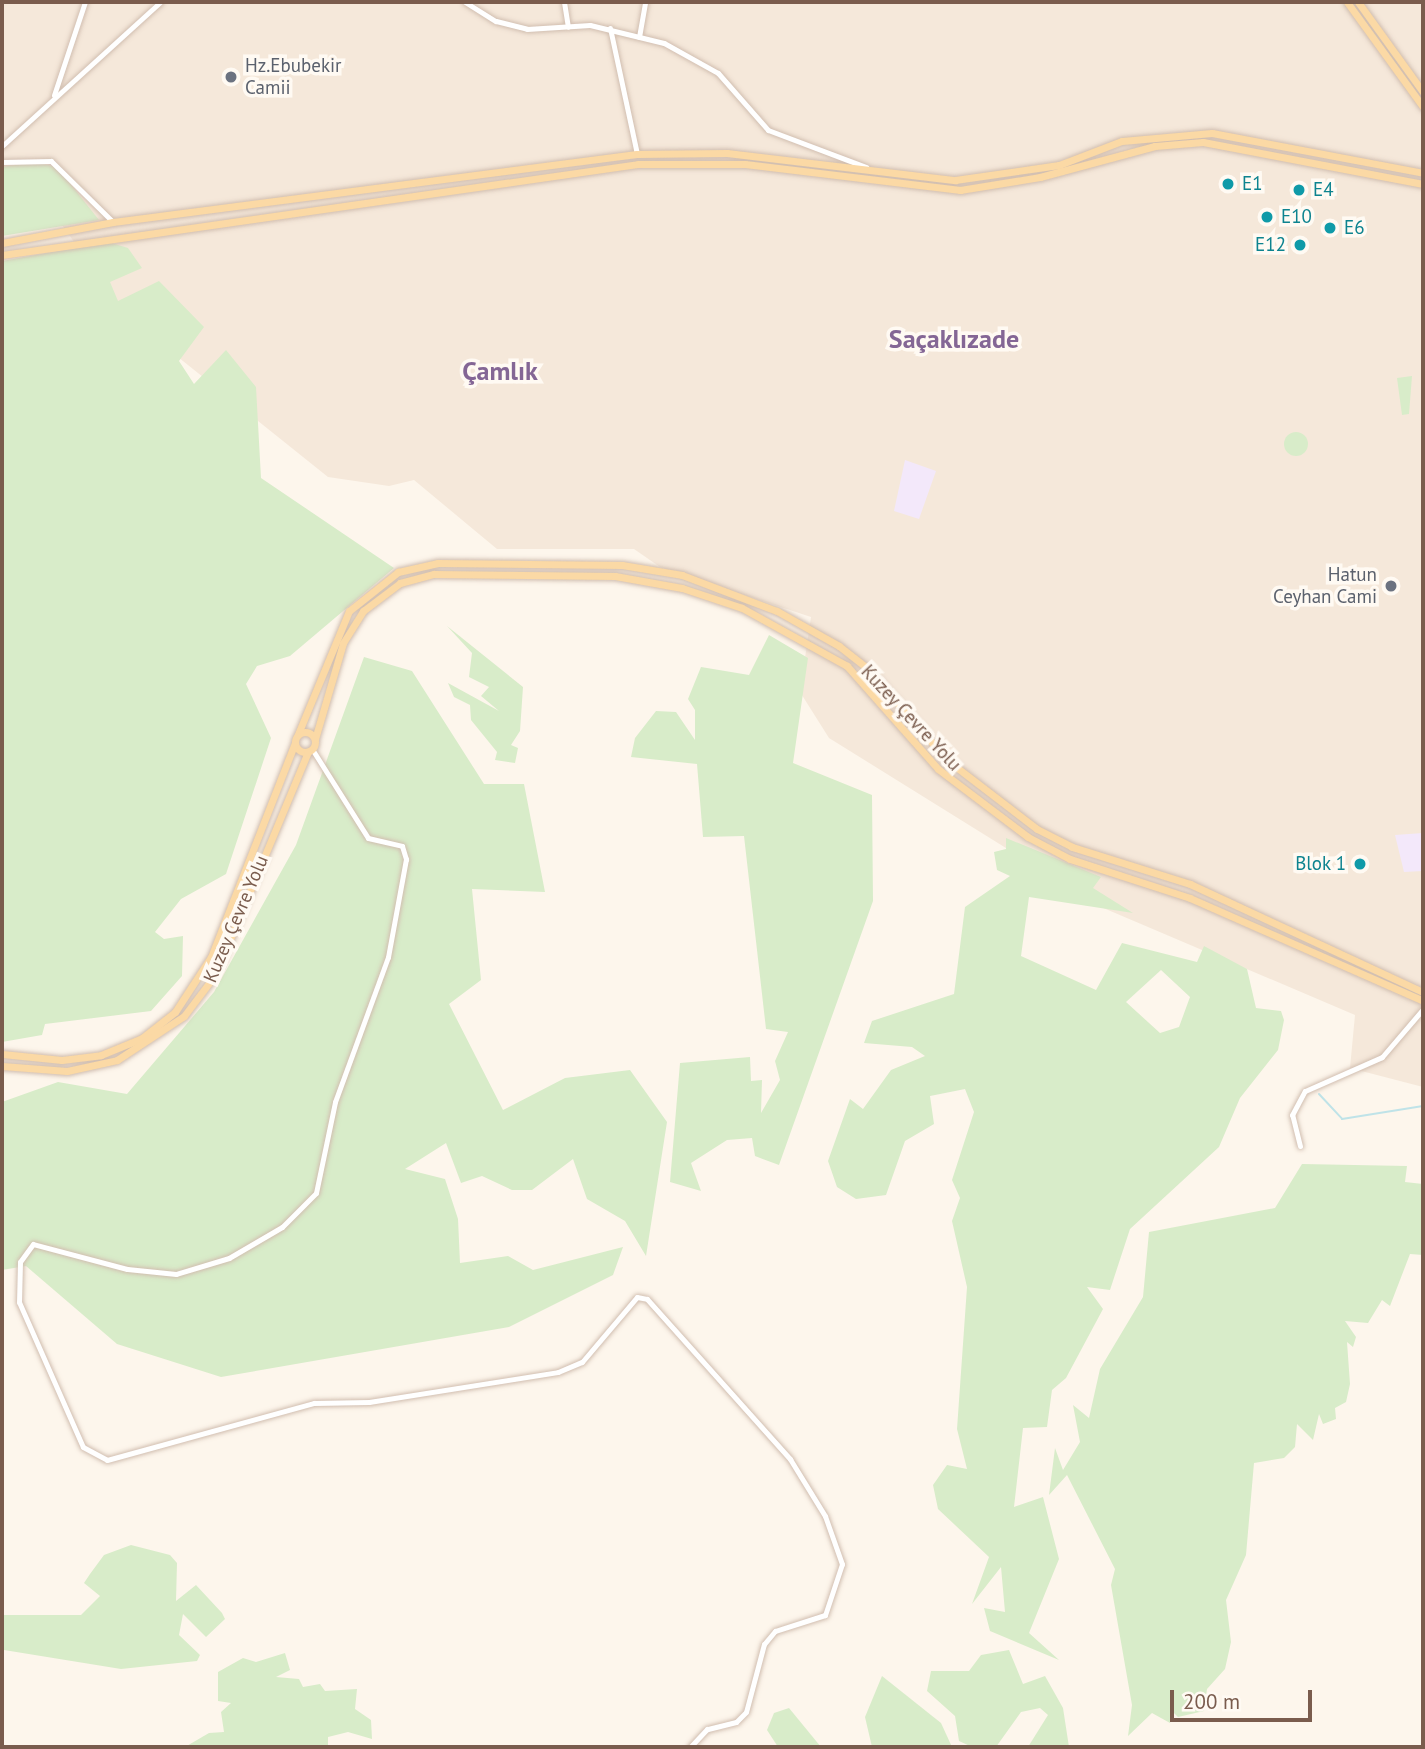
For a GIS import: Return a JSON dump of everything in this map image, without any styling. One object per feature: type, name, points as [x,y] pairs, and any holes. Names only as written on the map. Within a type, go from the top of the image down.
[{"type":"main road","points":[[1347,2],[1423,107]]},
{"type":"main road","points":[[1358,2],[1423,93]]},
{"type":"main road","points":[[2,243],[113,222],[637,154],[727,153],[955,180],[1016,174],[1122,141],[1212,133],[1423,173]]},
{"type":"main road","points":[[2,255],[264,213],[530,183],[638,164],[694,162],[960,190],[994,188],[1155,146],[1203,142],[1423,184]]},
{"type":"main road","name":"Kuzey Çevre Yolu","points":[[2,1054],[62,1060],[101,1055],[142,1038],[175,1012],[211,957],[349,611],[398,572],[438,563],[611,565],[682,575],[746,597],[839,646],[866,667],[947,760],[1037,828],[1072,847],[1189,884],[1423,992]]},
{"type":"main road","name":"Kuzey Çevre Yolu","points":[[2,1066],[67,1071],[117,1060],[184,1016],[215,975],[310,751],[342,643],[363,611],[400,583],[435,574],[615,576],[682,588],[754,614],[847,666],[938,769],[1028,837],[1070,859],[1190,898],[1423,1001]]},
{"type":"main road","points":[[298,734],[315,739]]},
{"type":"main road","points":[[295,743],[310,751]]},
{"type":"street","points":[[52,98],[85,2]]},
{"type":"street","points":[[2,146],[160,2]]},
{"type":"street","points":[[465,2],[508,24],[610,28],[639,37],[718,73],[768,131],[873,170]]},
{"type":"street","points":[[564,2],[568,27]]},
{"type":"street","points":[[639,37],[645,2]]},
{"type":"street","points":[[610,28],[637,154]]},
{"type":"street","points":[[2,162],[51,161],[113,222]]},
{"type":"street","points":[[542,168],[544,181]]},
{"type":"street","points":[[529,170],[530,183]]},
{"type":"street","points":[[310,751],[368,838],[402,846],[406,859],[388,957],[335,1102],[316,1193],[282,1227],[229,1258],[176,1274],[127,1269],[33,1244],[20,1262],[19,1302],[83,1447],[107,1460],[314,1403],[369,1402],[558,1372],[582,1362],[637,1297],[647,1299],[790,1459],[835,1538],[842,1564],[825,1615],[775,1631],[764,1644],[746,1712],[736,1722],[708,1728],[690,1747]]},
{"type":"street","points":[[1300,1146],[1292,1115],[1305,1091],[1382,1056],[1423,1009]]},
{"type":"shaded area","points":[[2,2],[1423,2],[1423,1087],[1350,1068],[1355,1015],[1101,907],[829,738],[800,692],[811,617],[660,567],[634,549],[497,549],[414,480],[389,486],[328,477],[128,317],[24,172],[2,175]]},
{"type":"shaded area","points":[[905,460],[936,471],[919,519],[894,511]]},
{"type":"shaded area","points":[[1423,833],[1423,871],[1404,872],[1395,835]]},
{"type":"green space","points":[[34,162],[57,167],[99,220],[2,236],[2,167]]},
{"type":"green space","points":[[108,242],[128,248],[142,268],[110,282],[118,301],[159,281],[204,327],[179,361],[194,384],[226,350],[256,387],[261,478],[394,568],[290,656],[257,666],[246,684],[271,738],[226,874],[181,899],[155,932],[164,939],[183,936],[182,976],[151,1011],[45,1024],[42,1035],[2,1042],[2,261]]},
{"type":"green space","points":[[1412,376],[1409,414],[1402,415],[1397,378]]},
{"type":"green space","points":[[1296,432],[1305,435],[1308,444],[1305,453],[1296,456],[1287,453],[1284,444],[1287,435]]},
{"type":"green space","points":[[447,626],[523,687],[520,731],[511,745],[518,748],[515,763],[495,760],[497,752],[471,720],[470,705],[454,697],[448,683],[499,711],[481,696],[489,687],[469,677],[472,653]]},
{"type":"green space","points":[[769,635],[808,658],[793,763],[872,795],[873,901],[779,1165],[755,1156],[752,1138],[727,1140],[691,1163],[701,1191],[670,1182],[680,1063],[750,1057],[751,1081],[762,1080],[761,1113],[780,1080],[775,1061],[788,1032],[766,1029],[744,836],[703,837],[697,764],[631,757],[635,738],[656,711],[676,712],[695,740],[695,710],[688,699],[701,667],[749,675]]},
{"type":"green space","points":[[364,657],[412,671],[484,784],[524,784],[545,892],[472,889],[481,980],[449,1004],[503,1110],[565,1078],[630,1070],[667,1122],[646,1256],[625,1221],[587,1199],[573,1159],[532,1190],[512,1190],[482,1176],[461,1183],[446,1143],[405,1169],[445,1179],[458,1219],[460,1263],[508,1256],[533,1270],[623,1247],[613,1275],[509,1327],[221,1377],[117,1344],[26,1266],[2,1270],[2,1102],[58,1082],[127,1094],[214,992],[296,845]]},
{"type":"green space","points":[[1006,838],[1101,877],[1093,888],[1133,913],[1029,897],[1021,956],[1096,990],[1122,943],[1197,962],[1204,946],[1247,969],[1256,1008],[1281,1011],[1284,1020],[1278,1050],[1240,1098],[1219,1147],[1130,1229],[1110,1290],[1087,1287],[1103,1309],[1066,1378],[1052,1390],[1047,1427],[1023,1428],[1014,1507],[1043,1497],[1059,1559],[1029,1633],[1059,1660],[990,1631],[984,1608],[1005,1612],[1001,1567],[972,1604],[989,1557],[938,1509],[933,1485],[947,1465],[967,1469],[957,1429],[967,1287],[952,1221],[960,1198],[952,1180],[974,1112],[965,1089],[930,1096],[934,1124],[905,1141],[886,1195],[856,1199],[837,1187],[828,1161],[850,1099],[863,1109],[891,1070],[925,1056],[912,1047],[864,1043],[872,1021],[954,994],[965,907],[1010,876],[997,870],[994,852],[1006,849]],"holes":[[[1161,970],[1190,997],[1179,1027],[1160,1033],[1126,1002]]]},
{"type":"green space","points":[[1302,1164],[1407,1166],[1405,1182],[1423,1184],[1423,1255],[1410,1254],[1390,1306],[1382,1300],[1368,1323],[1345,1321],[1356,1337],[1353,1347],[1347,1342],[1350,1384],[1346,1402],[1335,1408],[1336,1419],[1323,1424],[1319,1414],[1313,1440],[1297,1424],[1295,1447],[1284,1458],[1254,1463],[1246,1555],[1226,1600],[1231,1642],[1225,1669],[1207,1689],[1204,1711],[1178,1717],[1172,1711],[1170,1723],[1152,1713],[1128,1736],[1132,1705],[1111,1585],[1115,1569],[1067,1475],[1049,1495],[1055,1448],[1063,1470],[1080,1442],[1073,1405],[1089,1418],[1100,1369],[1143,1297],[1149,1232],[1275,1208]]},
{"type":"green space","points":[[131,1545],[170,1555],[177,1563],[176,1601],[196,1585],[222,1613],[225,1619],[206,1637],[183,1614],[179,1635],[200,1655],[197,1661],[121,1669],[4,1650],[3,1615],[81,1615],[100,1596],[84,1583],[90,1574],[104,1555]]},
{"type":"green space","points":[[1009,1650],[1023,1684],[1045,1676],[1063,1708],[1069,1747],[1028,1747],[1048,1715],[1040,1708],[1021,1712],[996,1747],[972,1747],[959,1741],[955,1716],[927,1691],[931,1671],[969,1671],[981,1655]]},
{"type":"green space","points":[[285,1653],[290,1670],[276,1677],[299,1679],[303,1687],[320,1684],[325,1691],[357,1689],[355,1709],[371,1720],[372,1739],[348,1732],[328,1737],[328,1747],[185,1747],[209,1733],[224,1732],[221,1712],[231,1703],[218,1701],[218,1672],[243,1658],[256,1662]]},
{"type":"green space","points":[[882,1676],[941,1723],[952,1747],[872,1747],[865,1717]]},
{"type":"green space","points":[[789,1708],[821,1747],[778,1747],[767,1730],[774,1713]]},
{"type":"waterway","points":[[1319,1094],[1342,1119],[1423,1106]]},
{"type":"place","name":"Hz.Ebubekir Camii","points":[[231,77]]},
{"type":"place","name":"E1","points":[[1228,184]]},
{"type":"place","name":"E4","points":[[1299,190]]},
{"type":"place","name":"E10","points":[[1267,217]]},
{"type":"place","name":"E6","points":[[1330,228]]},
{"type":"place","name":"E12","points":[[1300,245]]},
{"type":"place","name":"Hatun Ceyhan Cami","points":[[1391,586]]},
{"type":"place","name":"Blok 1","points":[[1360,864]]},
{"type":"district","name":"Saçaklızade","points":[[954,339]]},
{"type":"district","name":"Çamlık","points":[[500,371]]}]
